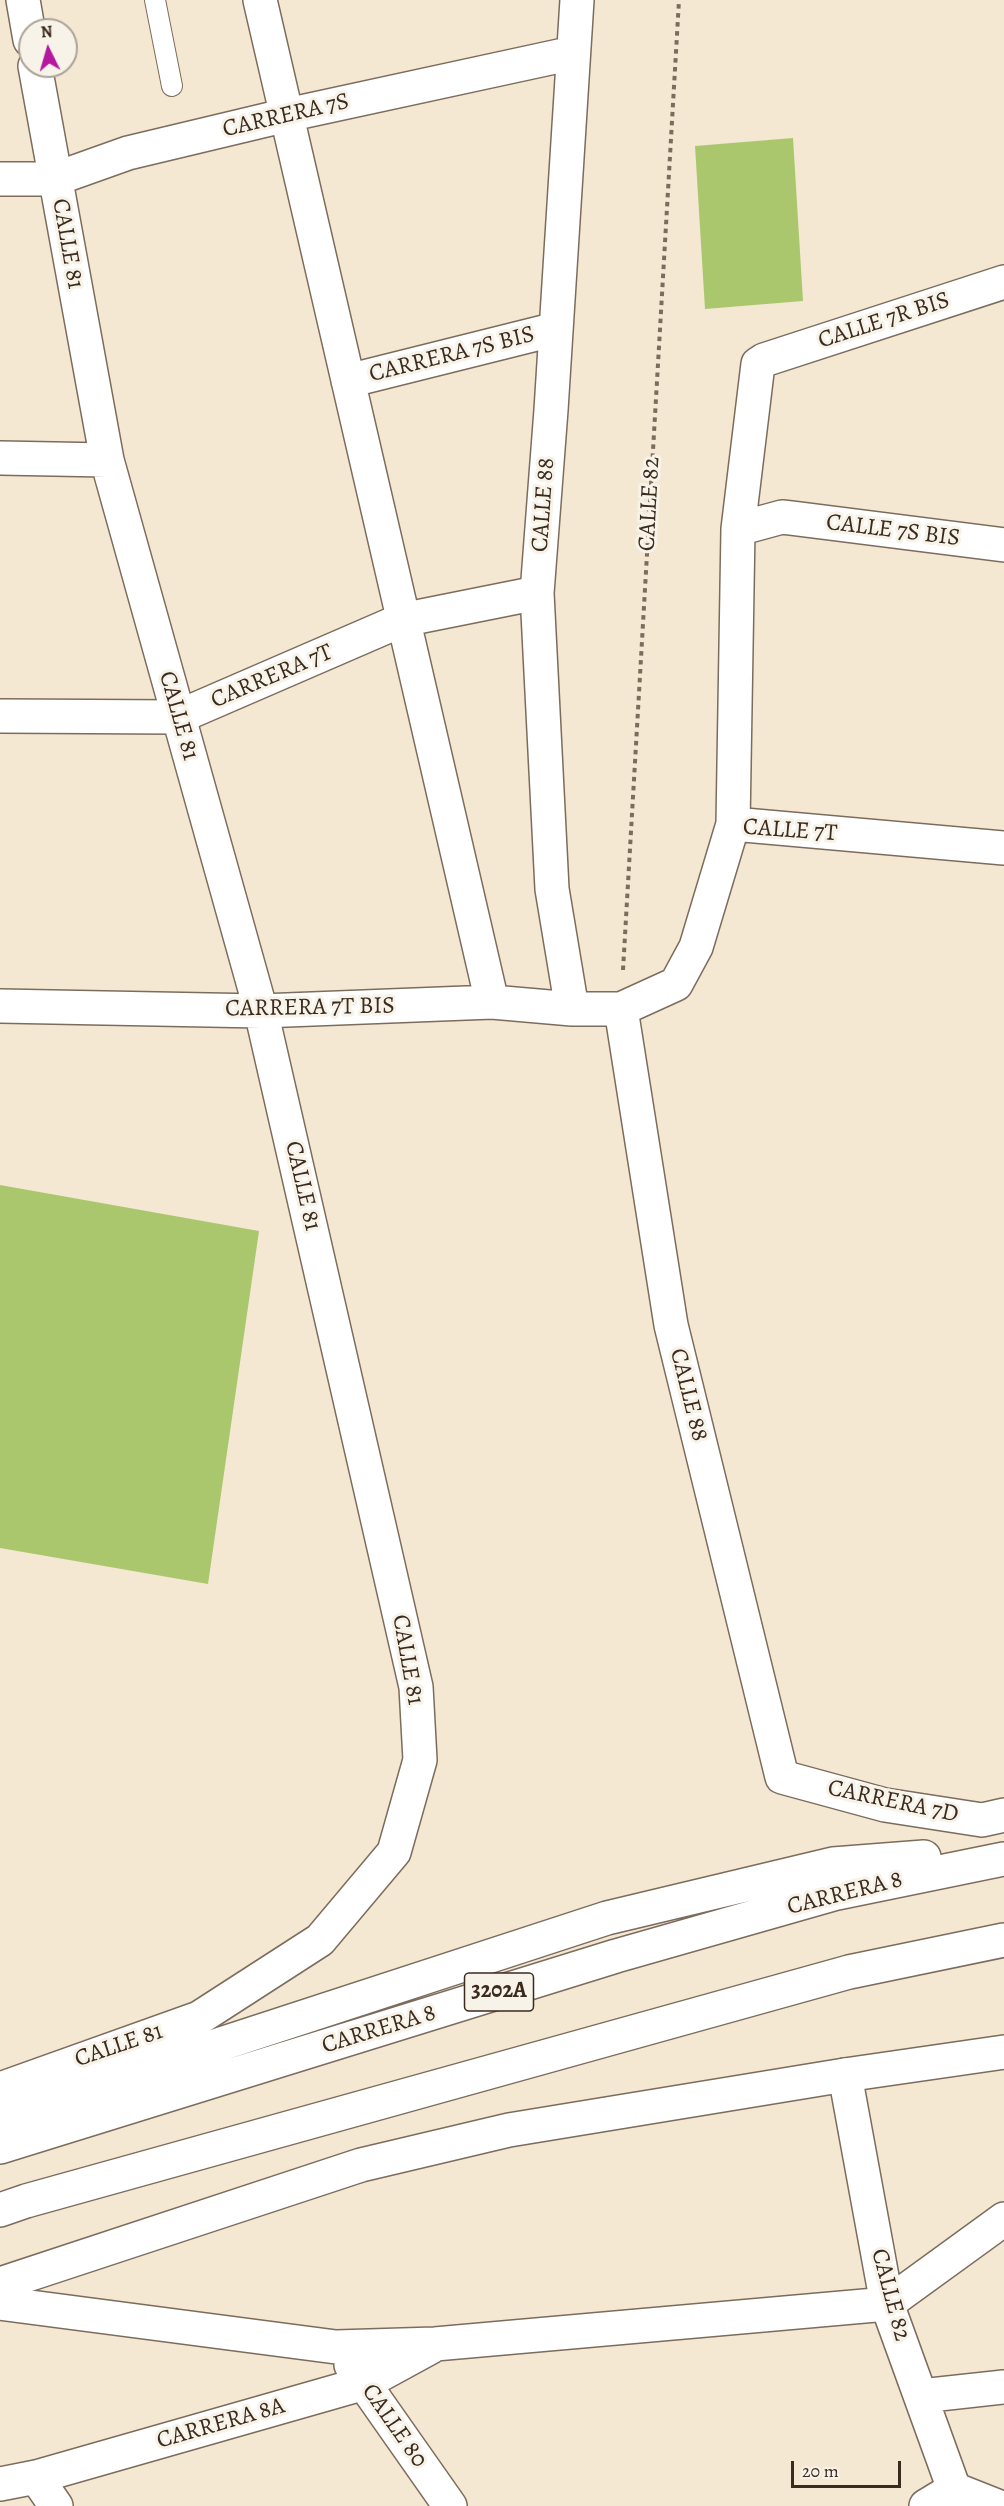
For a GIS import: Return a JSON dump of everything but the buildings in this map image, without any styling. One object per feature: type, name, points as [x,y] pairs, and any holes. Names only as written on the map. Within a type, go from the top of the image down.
[{"type":"street","points":[[23,0],[26,18]]},
{"type":"street","points":[[260,0],[492,1002]]},
{"type":"street","name":"CALLE 88","points":[[572,1009],[552,889],[537,593],[577,0]]},
{"type":"street","name":"CARRERA 7S","points":[[0,179],[55,180],[129,153],[287,115],[573,53]]},
{"type":"street","name":"CALLE 81","points":[[0,2089],[200,2018],[321,1940],[394,1852],[420,1760],[416,1687],[261,1011],[107,460],[37,78]]},
{"type":"street","name":"CALLE 7R BIS","points":[[738,530],[758,364],[764,360],[1004,282]]},
{"type":"street","name":"CARRERA 7S BIS","points":[[348,381],[556,329]]},
{"type":"street","points":[[0,458],[107,460]]},
{"type":"street","name":"CALLE 7S BIS","points":[[738,530],[782,517],[1004,545]]},
{"type":"street","points":[[733,824],[738,530]]},
{"type":"street","name":"CARRERA 7T","points":[[0,716],[178,717],[402,620],[537,593]]},
{"type":"street","name":"CALLE 7T","points":[[621,1009],[676,984],[696,946],[733,824],[1004,848]]},
{"type":"street","name":"CARRERA 7T BIS","points":[[0,1006],[261,1011],[492,1002],[572,1009],[621,1009]]},
{"type":"street","name":"CALLE 88","points":[[621,1009],[671,1325],[782,1777]]},
{"type":"street","name":"CARRERA 7D","points":[[782,1777],[885,1805],[982,1820],[1004,1815]]},
{"type":"street","name":"3202A","points":[[0,2116],[607,1918],[832,1864],[1004,1851]]},
{"type":"street","name":"CARRERA 8","points":[[0,2147],[616,1956],[837,1893],[1004,1859]]},
{"type":"street","points":[[0,2210],[838,1975],[1004,1940]]},
{"type":"street","points":[[0,2284],[361,2165],[509,2130],[845,2075],[1004,2052]]},
{"type":"street","name":"CALLE 82","points":[[845,2075],[887,2304],[960,2498]]},
{"type":"street","points":[[0,2303],[336,2347],[435,2344],[887,2304],[1004,2219]]},
{"type":"street","name":"CARRERA 8A","points":[[0,2484],[36,2477],[365,2383],[435,2344]]},
{"type":"street","name":"CALLE 80","points":[[336,2347],[365,2383],[450,2506]]},
{"type":"street","points":[[921,2396],[1004,2387]]},
{"type":"street","points":[[36,2477],[56,2506]]},
{"type":"street","points":[[926,2506],[960,2498],[997,2506]]},
{"type":"lane","points":[[155,0],[172,86]]},
{"type":"path","name":"CALLE 82","points":[[621,1009],[632,854],[679,0]]},
{"type":"green space","points":[[793,138],[803,301],[705,309],[695,146]]},
{"type":"green space","points":[[0,1185],[259,1231],[208,1584],[0,1548]]}]
